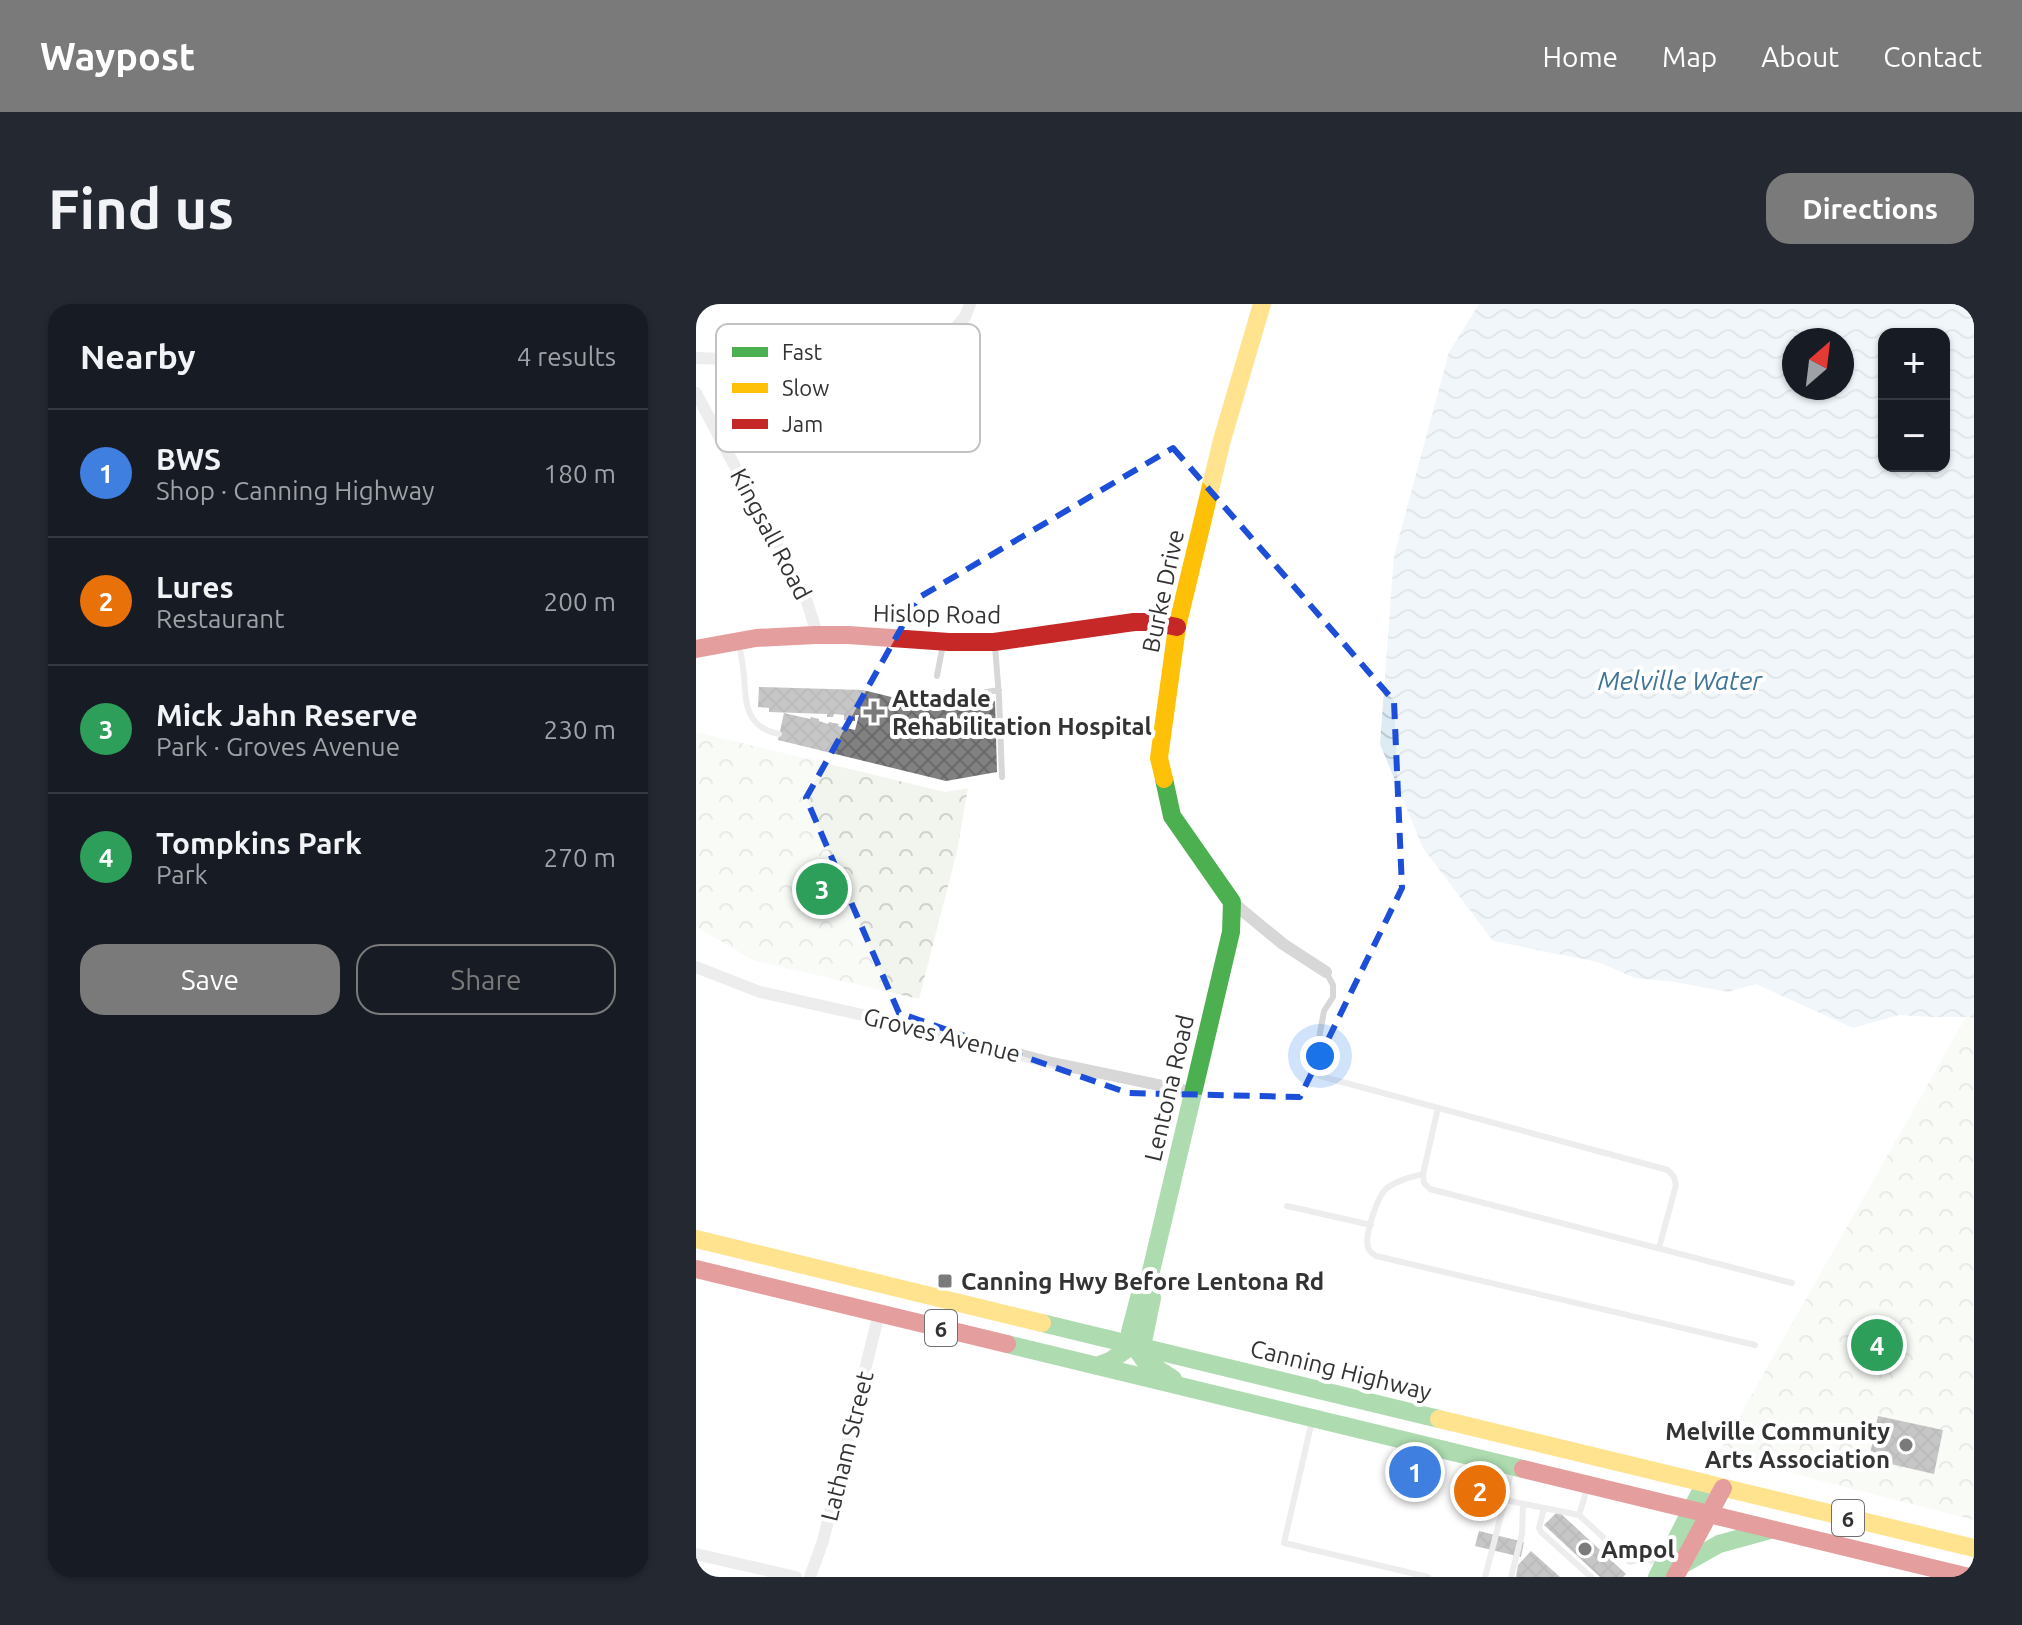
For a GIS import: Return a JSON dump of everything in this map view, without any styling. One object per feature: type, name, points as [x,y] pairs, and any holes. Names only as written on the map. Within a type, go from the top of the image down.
[{"type":"main road","name":"Burke Drive","points":[[1232,902],[1172,816],[1159,758],[1177,627],[1258,305]]},
{"type":"main road","name":"Hislop Road","points":[[696,649],[756,638],[815,635],[994,642],[1134,622],[1177,627]]},
{"type":"main road","name":"Lentona Road","points":[[1133,1344],[1144,1337],[1152,1298],[1148,1284],[1231,932],[1232,902]]},
{"type":"main road","name":"Canning Highway","points":[[696,1239],[1974,1548]]},
{"type":"main road","name":"6","points":[[696,1269],[1513,1466],[1891,1562],[1969,1577]]},
{"type":"main road","points":[[1097,1366],[1110,1361],[1133,1344],[1144,1360],[1186,1387]]},
{"type":"main road","points":[[1669,1571],[1714,1485]]},
{"type":"main road","points":[[1669,1571],[1719,1544],[1773,1530]]},
{"type":"street","points":[[959,324],[970,304]]},
{"type":"street","points":[[696,358],[716,359]]},
{"type":"street","name":"Kingsall Road","points":[[696,393],[716,431]]},
{"type":"street","name":"Kingsall Road","points":[[727,452],[807,602],[815,635]]},
{"type":"street","name":"Burke Drive","points":[[1232,902],[1283,944],[1326,972]]},
{"type":"street","name":"Groves Avenue","points":[[696,967],[760,992],[894,1022],[1048,1062],[1192,1092]]},
{"type":"street","name":"Latham Street","points":[[810,1577],[823,1541],[879,1313]]},
{"type":"street","points":[[696,1554],[796,1577]]},
{"type":"lane","points":[[738,641],[748,710],[755,724],[765,731],[779,734]]},
{"type":"lane","points":[[937,676],[943,642]]},
{"type":"lane","points":[[994,642],[1002,777]]},
{"type":"lane","points":[[744,680],[755,679]]},
{"type":"lane","points":[[986,692],[999,690]]},
{"type":"lane","points":[[1326,972],[1333,985],[1333,997],[1324,1011],[1314,1066],[1320,1076],[1668,1170],[1676,1185],[1659,1248]]},
{"type":"lane","points":[[1438,1108],[1423,1174],[1424,1183],[1430,1189],[1792,1283]]},
{"type":"lane","points":[[1423,1174],[1402,1179],[1385,1189],[1376,1203],[1367,1243],[1376,1256],[1755,1345]]},
{"type":"lane","points":[[1287,1206],[1371,1225]]},
{"type":"lane","points":[[1312,1418],[1284,1543],[1428,1577]]},
{"type":"lane","points":[[1485,1577],[1513,1466]]},
{"type":"lane","points":[[1579,1515],[1588,1485]]},
{"type":"lane","points":[[1505,1500],[1579,1515],[1630,1562],[1644,1558],[1669,1571]]},
{"type":"lane","points":[[1511,1577],[1522,1534],[1523,1504]]},
{"type":"lane","points":[[1544,1508],[1539,1528],[1541,1532],[1591,1577]]},
{"type":"highlighted area","points":[[1173,448],[1394,701],[1402,888],[1300,1097],[1128,1093],[899,1013],[806,798],[918,598]]},
{"type":"green space","points":[[696,732],[945,792],[968,788],[957,851],[919,999],[755,961],[696,927]]},
{"type":"green space","points":[[1966,1017],[1974,1017],[1974,1520],[1718,1454]]},
{"type":"water","name":"Melville Water","points":[[1479,304],[1974,304],[1974,1017],[1899,1015],[1853,1028],[1756,984],[1728,992],[1635,978],[1598,962],[1493,941],[1423,848],[1380,744],[1394,556],[1449,352]]},
{"type":"building","points":[[759,687],[863,690],[948,711],[995,701],[997,772],[946,781],[778,740],[784,713],[855,730],[859,715],[855,715],[855,721],[844,720],[844,715],[827,717],[827,714],[769,712],[769,708],[758,707]]},
{"type":"building","name":"Melville Community Arts Association","points":[[1878,1416],[1943,1430],[1934,1474],[1869,1459]]},
{"type":"building","name":"Ampol","points":[[1558,1511],[1626,1574],[1623,1577],[1600,1577],[1544,1525]]},
{"type":"building","points":[[1479,1531],[1524,1542],[1521,1557],[1475,1546]]},
{"type":"building","points":[[1531,1551],[1560,1577],[1516,1577],[1518,1565]]},
{"type":"traffic: fast","points":[[1164,779],[1172,816],[1232,902],[1231,932],[1148,1284],[1140,1294],[1130,1332],[1133,1344],[1144,1360],[1173,1379]]},
{"type":"traffic: fast","points":[[1097,1366],[1110,1361],[1144,1337],[1152,1298],[1148,1284]]},
{"type":"traffic: fast","points":[[1042,1323],[1439,1419]]},
{"type":"traffic: fast","points":[[1007,1344],[1523,1469]]},
{"type":"traffic: fast","points":[[1657,1577],[1705,1483]]},
{"type":"traffic: fast","points":[[1682,1565],[1719,1544],[1770,1530]]},
{"type":"traffic: slow","points":[[1164,779],[1159,758],[1177,627],[1222,440],[1262,304]]},
{"type":"traffic: slow","points":[[696,1239],[1042,1323]]},
{"type":"traffic: slow","points":[[1439,1419],[1974,1548]]},
{"type":"traffic: jam","points":[[696,649],[756,638],[815,635],[994,642],[1134,622],[1177,627]]},
{"type":"traffic: jam","points":[[696,1269],[1007,1344]]},
{"type":"traffic: jam","points":[[1523,1469],[1969,1577]]},
{"type":"traffic: jam","points":[[1675,1577],[1723,1488]]},
{"type":"place","name":"Attadale Rehabilitation Hospital","points":[[874,712]]},
{"type":"place","name":"Mick Jahn Reserve","points":[[822,889]]},
{"type":"place","name":"Canning Hwy Before Lentona Rd","points":[[945,1281]]},
{"type":"place","name":"Tompkins Park","points":[[1877,1345]]},
{"type":"place","name":"Melville Community Arts Association","points":[[1906,1445]]},
{"type":"place","name":"BWS","points":[[1415,1472]]},
{"type":"place","name":"Lures","points":[[1480,1491]]},
{"type":"place","name":"Ampol","points":[[1585,1549]]}]
